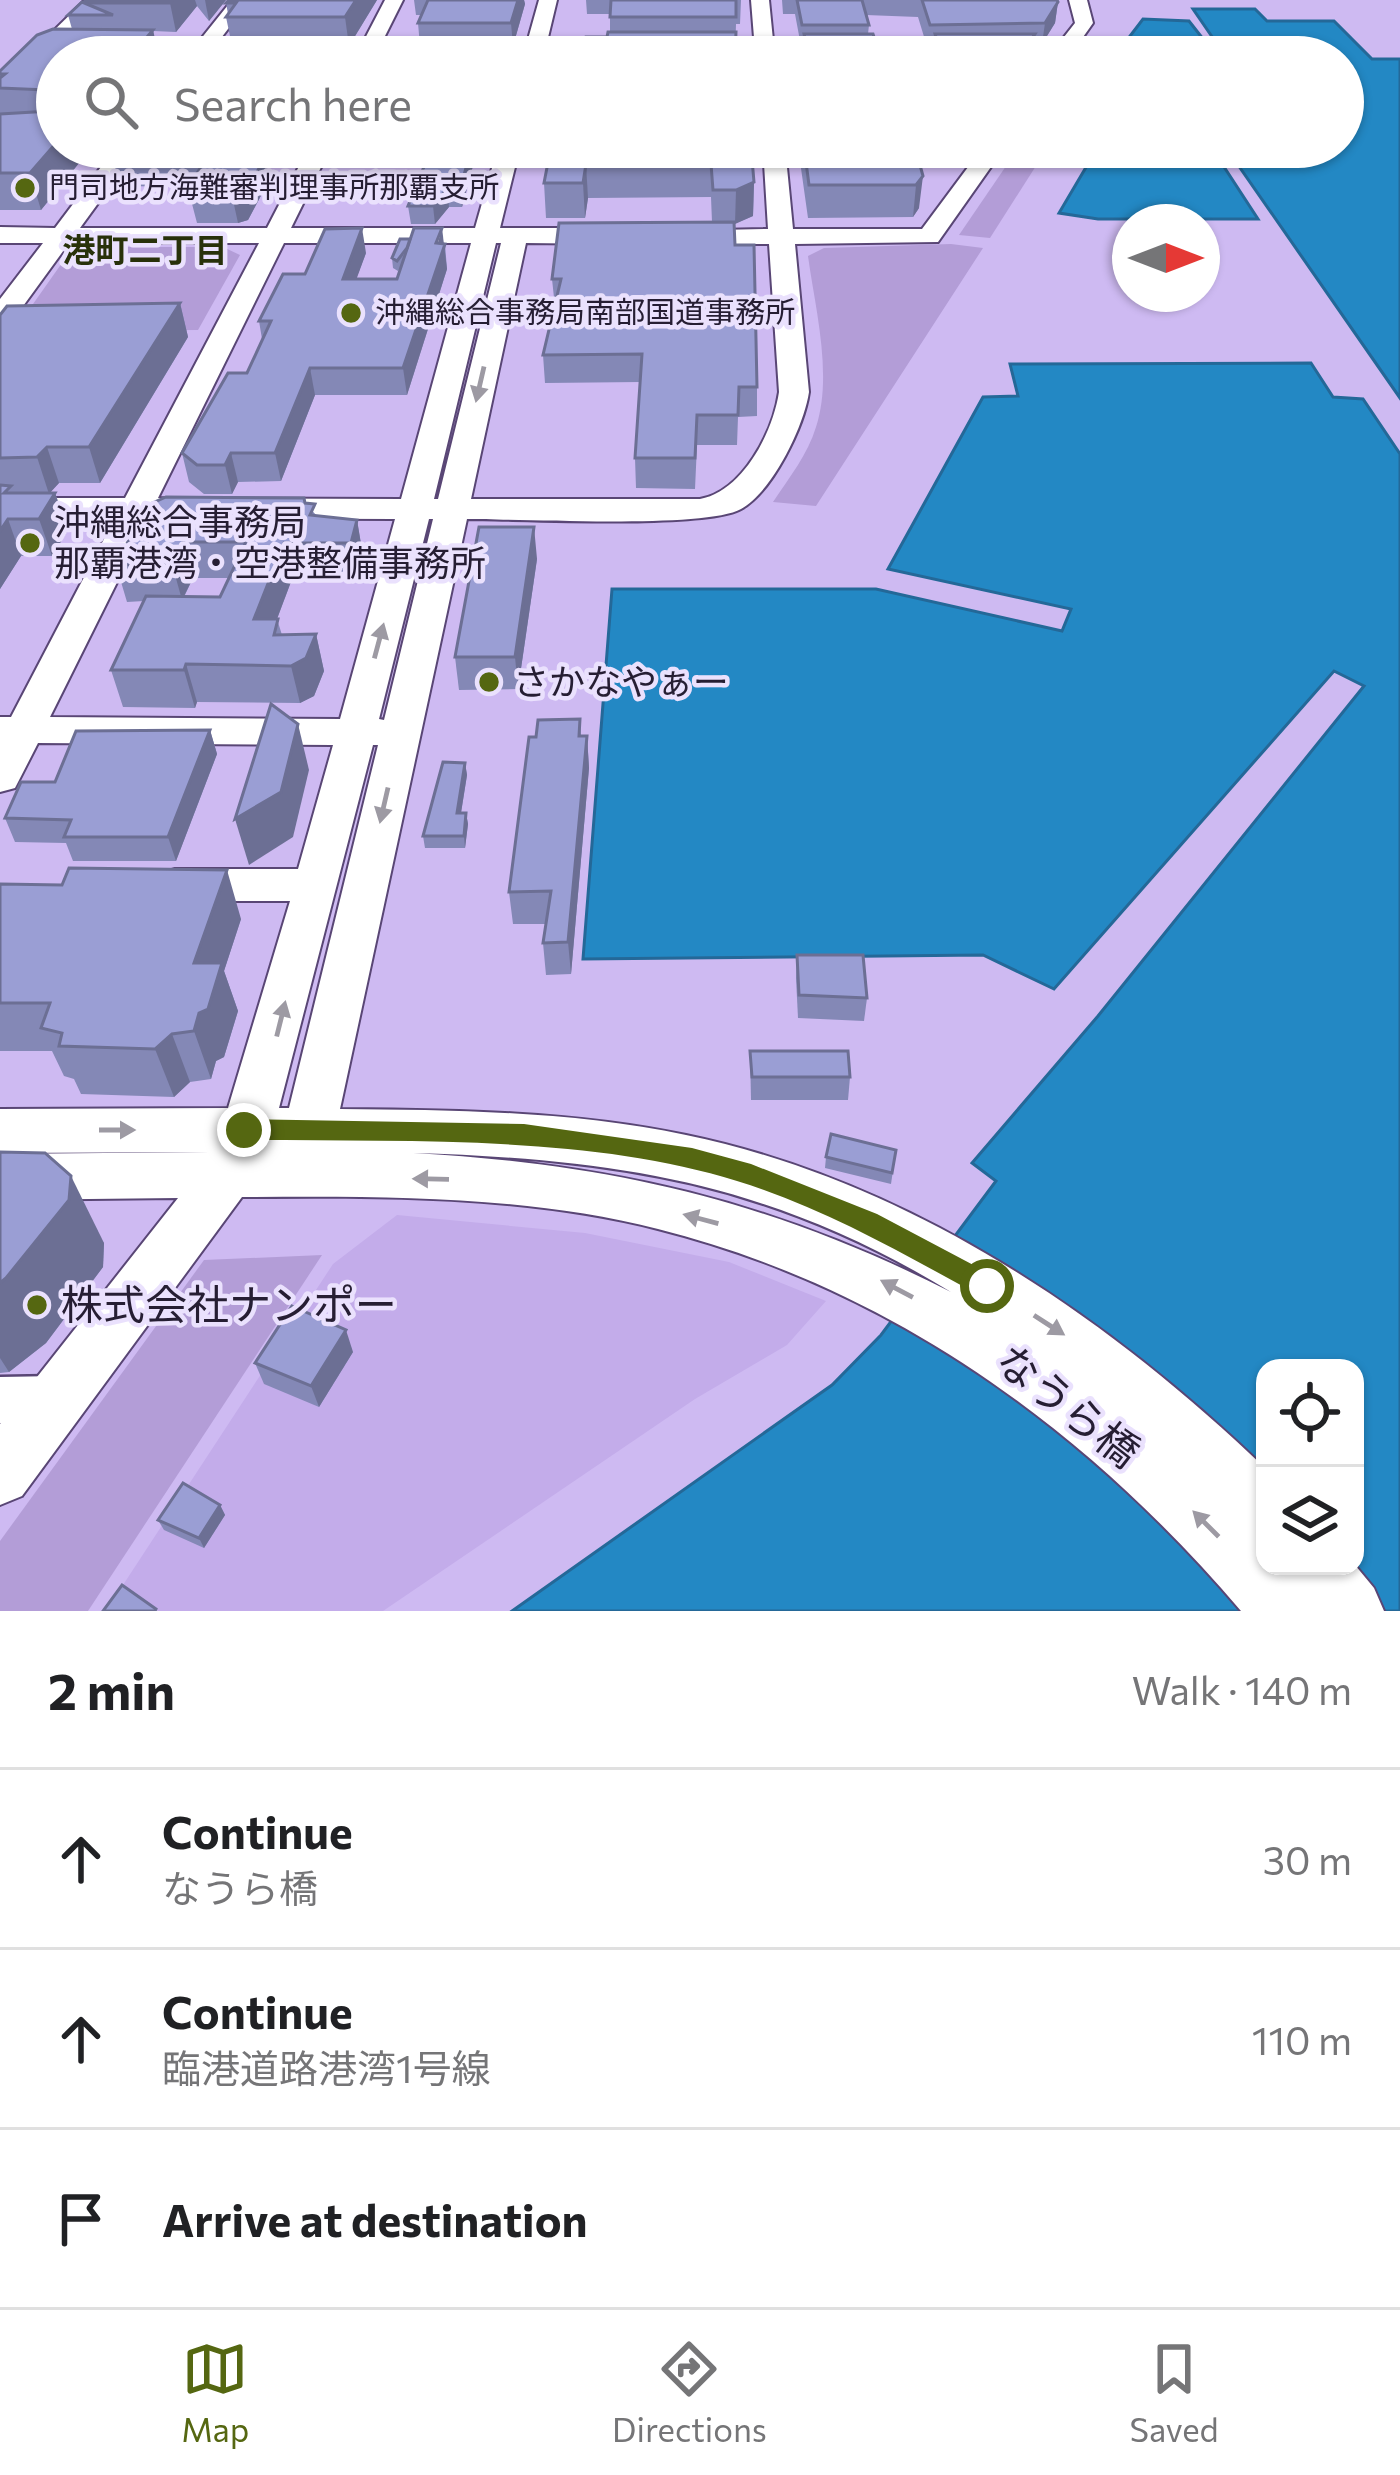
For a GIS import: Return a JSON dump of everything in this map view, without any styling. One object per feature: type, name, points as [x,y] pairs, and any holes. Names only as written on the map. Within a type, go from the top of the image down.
[{"type":"street","points":[[46,36],[78,0]]},
{"type":"street","points":[[53,36],[95,0]]},
{"type":"street","points":[[214,36],[241,0]]},
{"type":"street","points":[[376,36],[394,0]]},
{"type":"street","points":[[539,36],[548,0]]},
{"type":"street","points":[[559,36],[567,0]]},
{"type":"street","points":[[760,0],[763,36]]},
{"type":"street","points":[[1074,36],[1084,23],[1078,0]]},
{"type":"street","points":[[0,95],[36,48]]},
{"type":"street","points":[[0,76],[36,50]]},
{"type":"street","points":[[29,56],[36,56]]},
{"type":"street","points":[[0,318],[113,168]]},
{"type":"street","points":[[0,778],[12,730],[137,508],[309,168]]},
{"type":"street","points":[[500,236],[507,168]]},
{"type":"street","points":[[0,1474],[235,1153],[265,1081],[355,732],[432,508],[500,236],[526,168]]},
{"type":"street","points":[[0,508],[700,509],[728,504],[784,431],[794,392],[776,168]]},
{"type":"street","points":[[0,235],[929,236],[979,168]]},
{"type":"street","points":[[310,1130],[400,732],[432,508]]},
{"type":"street","points":[[12,730],[400,732]]},
{"type":"street","points":[[135,885],[314,885]]},
{"type":"street","points":[[0,1177],[235,1153],[310,1130],[481,1132],[607,1143],[743,1172],[825,1231]]},
{"type":"street","points":[[0,1131],[548,1186],[682,1214],[825,1231]]},
{"type":"street","name":"なうら橋","points":[[825,1231],[961,1270],[1068,1338],[1170,1418],[1256,1503]]},
{"type":"street","name":"なうら橋","points":[[825,1231],[878,1279],[935,1310],[1056,1390],[1178,1496],[1284,1611]]},
{"type":"street","points":[[0,1400],[57,1399]]},
{"type":"street","points":[[1321,1575],[1351,1611]]},
{"type":"shaded area","points":[[1005,168],[1035,168],[990,238],[959,235]]},
{"type":"shaded area","points":[[951,244],[983,248],[816,506],[773,502],[808,447],[821,407],[821,342],[808,256],[824,248]]},
{"type":"shaded area","points":[[87,247],[223,247],[240,255],[198,330],[14,331],[69,253]]},
{"type":"shaded area","points":[[397,1215],[585,1233],[729,1262],[826,1301],[787,1345],[695,1399],[383,1611],[106,1611],[333,1264]]},
{"type":"shaded area","points":[[322,1255],[88,1611],[0,1611],[0,1541],[204,1260]]},
{"type":"water","points":[[1193,9],[1255,9],[1267,21],[1334,21],[1349,36],[1212,36]]},
{"type":"water","points":[[1143,19],[1189,21],[1201,36],[1130,36]]},
{"type":"water","points":[[1364,51],[1372,59],[1400,59],[1400,398],[1240,168],[1364,168]]},
{"type":"water","points":[[1086,168],[1225,168],[1258,219],[1220,219],[1220,204],[1112,204],[1112,219],[1059,213]]},
{"type":"water","points":[[1311,363],[1333,397],[1363,399],[1400,454],[1400,1611],[512,1611],[832,1385],[881,1335],[996,1181],[972,1163],[1098,1016],[1364,686],[1334,671],[1054,989],[983,955],[583,959],[612,589],[876,589],[1062,631],[1071,609],[888,569],[983,397],[1018,396],[1010,364]]},
{"type":"building","points":[[86,0],[173,0],[83,3]]},
{"type":"building","points":[[356,0],[345,17],[226,17],[236,3],[226,3]]},
{"type":"building","points":[[428,0],[518,0],[511,23],[418,23]]},
{"type":"building","points":[[611,0],[736,0],[736,17],[610,17]]},
{"type":"building","points":[[797,0],[862,0],[869,25],[802,25]]},
{"type":"building","points":[[922,0],[1058,2],[1045,23],[930,25]]},
{"type":"building","points":[[82,2],[113,15],[68,15]]},
{"type":"building","points":[[53,29],[153,30],[148,36],[36,36],[36,90],[0,88],[5,74],[0,71],[37,35]]},
{"type":"building","points":[[608,32],[736,32],[736,36],[607,36]]},
{"type":"building","points":[[804,34],[874,36],[804,36]]},
{"type":"building","points":[[935,34],[1035,34],[936,36]]},
{"type":"building","points":[[36,112],[36,166],[30,173],[0,173],[0,114]]},
{"type":"building","points":[[200,168],[259,168],[243,196],[233,200],[191,200],[205,176],[195,176]]},
{"type":"building","points":[[423,168],[466,168],[460,189],[447,189],[433,206],[408,206]]},
{"type":"building","points":[[547,168],[585,168],[583,183],[544,183]]},
{"type":"building","points":[[711,168],[753,168],[754,182],[736,190],[713,190]]},
{"type":"building","points":[[807,168],[921,168],[923,176],[916,185],[809,185]]},
{"type":"building","points":[[734,222],[735,245],[754,245],[757,387],[739,387],[738,415],[697,415],[695,458],[635,458],[642,354],[543,355],[561,279],[552,279],[559,223]]},
{"type":"building","points":[[362,228],[343,279],[397,279],[414,228],[442,228],[436,243],[445,244],[403,368],[310,368],[275,453],[231,453],[225,465],[197,465],[182,453],[228,373],[247,373],[271,321],[259,321],[283,274],[305,274],[325,229]]},
{"type":"building","points":[[400,239],[410,239],[397,261],[392,258]]},
{"type":"building","points":[[180,303],[89,447],[47,447],[37,457],[0,458],[0,315],[7,306]]},
{"type":"building","points":[[0,485],[11,486],[4,493],[55,493],[39,519],[8,519],[0,531]]},
{"type":"building","points":[[166,497],[304,498],[305,503],[315,504],[310,515],[357,520],[351,543],[284,543],[254,619],[278,619],[274,635],[316,634],[306,658],[291,666],[186,664],[184,670],[111,670],[146,596],[220,597],[246,542],[183,542],[172,564],[116,565],[146,506]]},
{"type":"building","points":[[479,527],[534,527],[515,657],[455,657]]},
{"type":"building","points":[[271,704],[298,724],[281,792],[235,819]]},
{"type":"building","points":[[580,719],[579,736],[587,736],[568,942],[543,943],[551,891],[509,892],[529,737],[536,737],[538,720]]},
{"type":"building","points":[[210,730],[168,837],[64,837],[71,820],[5,818],[21,782],[55,782],[76,731]]},
{"type":"building","points":[[443,762],[465,763],[457,813],[466,813],[464,836],[423,836]]},
{"type":"building","points":[[69,868],[227,870],[194,963],[222,963],[208,1009],[199,1013],[194,1031],[172,1034],[155,1049],[59,1046],[62,1033],[41,1028],[50,1003],[0,1003],[0,884],[62,885]]},
{"type":"building","points":[[797,955],[863,955],[867,998],[799,995]]},
{"type":"building","points":[[750,1051],[848,1051],[850,1077],[752,1077]]},
{"type":"building","points":[[831,1134],[896,1150],[892,1173],[826,1157]]},
{"type":"building","points":[[0,1152],[45,1153],[71,1176],[69,1200],[0,1283]]},
{"type":"building","points":[[292,1306],[346,1330],[311,1386],[255,1363]]},
{"type":"building","points":[[183,1483],[220,1505],[199,1538],[158,1520]]},
{"type":"building","points":[[122,1585],[156,1609],[155,1611],[103,1611]]},
{"type":"place","name":"門司地方海難審判理事所那覇支所","points":[[25,188]]},
{"type":"place","name":"沖縄総合事務局南部国道事務所","points":[[351,313]]},
{"type":"place","name":"沖縄総合事務局 那覇港湾・空港整備事務所","points":[[30,543]]},
{"type":"place","name":"さかなやぁー","points":[[489,682]]},
{"type":"place","name":"株式会社ナンポー","points":[[37,1305]]},
{"type":"district","name":"港町二丁目","points":[[145,250]]},
{"type":"route","points":[[244,1130],[481,1132],[607,1143],[692,1158],[787,1188],[868,1222],[987,1286]]}]
